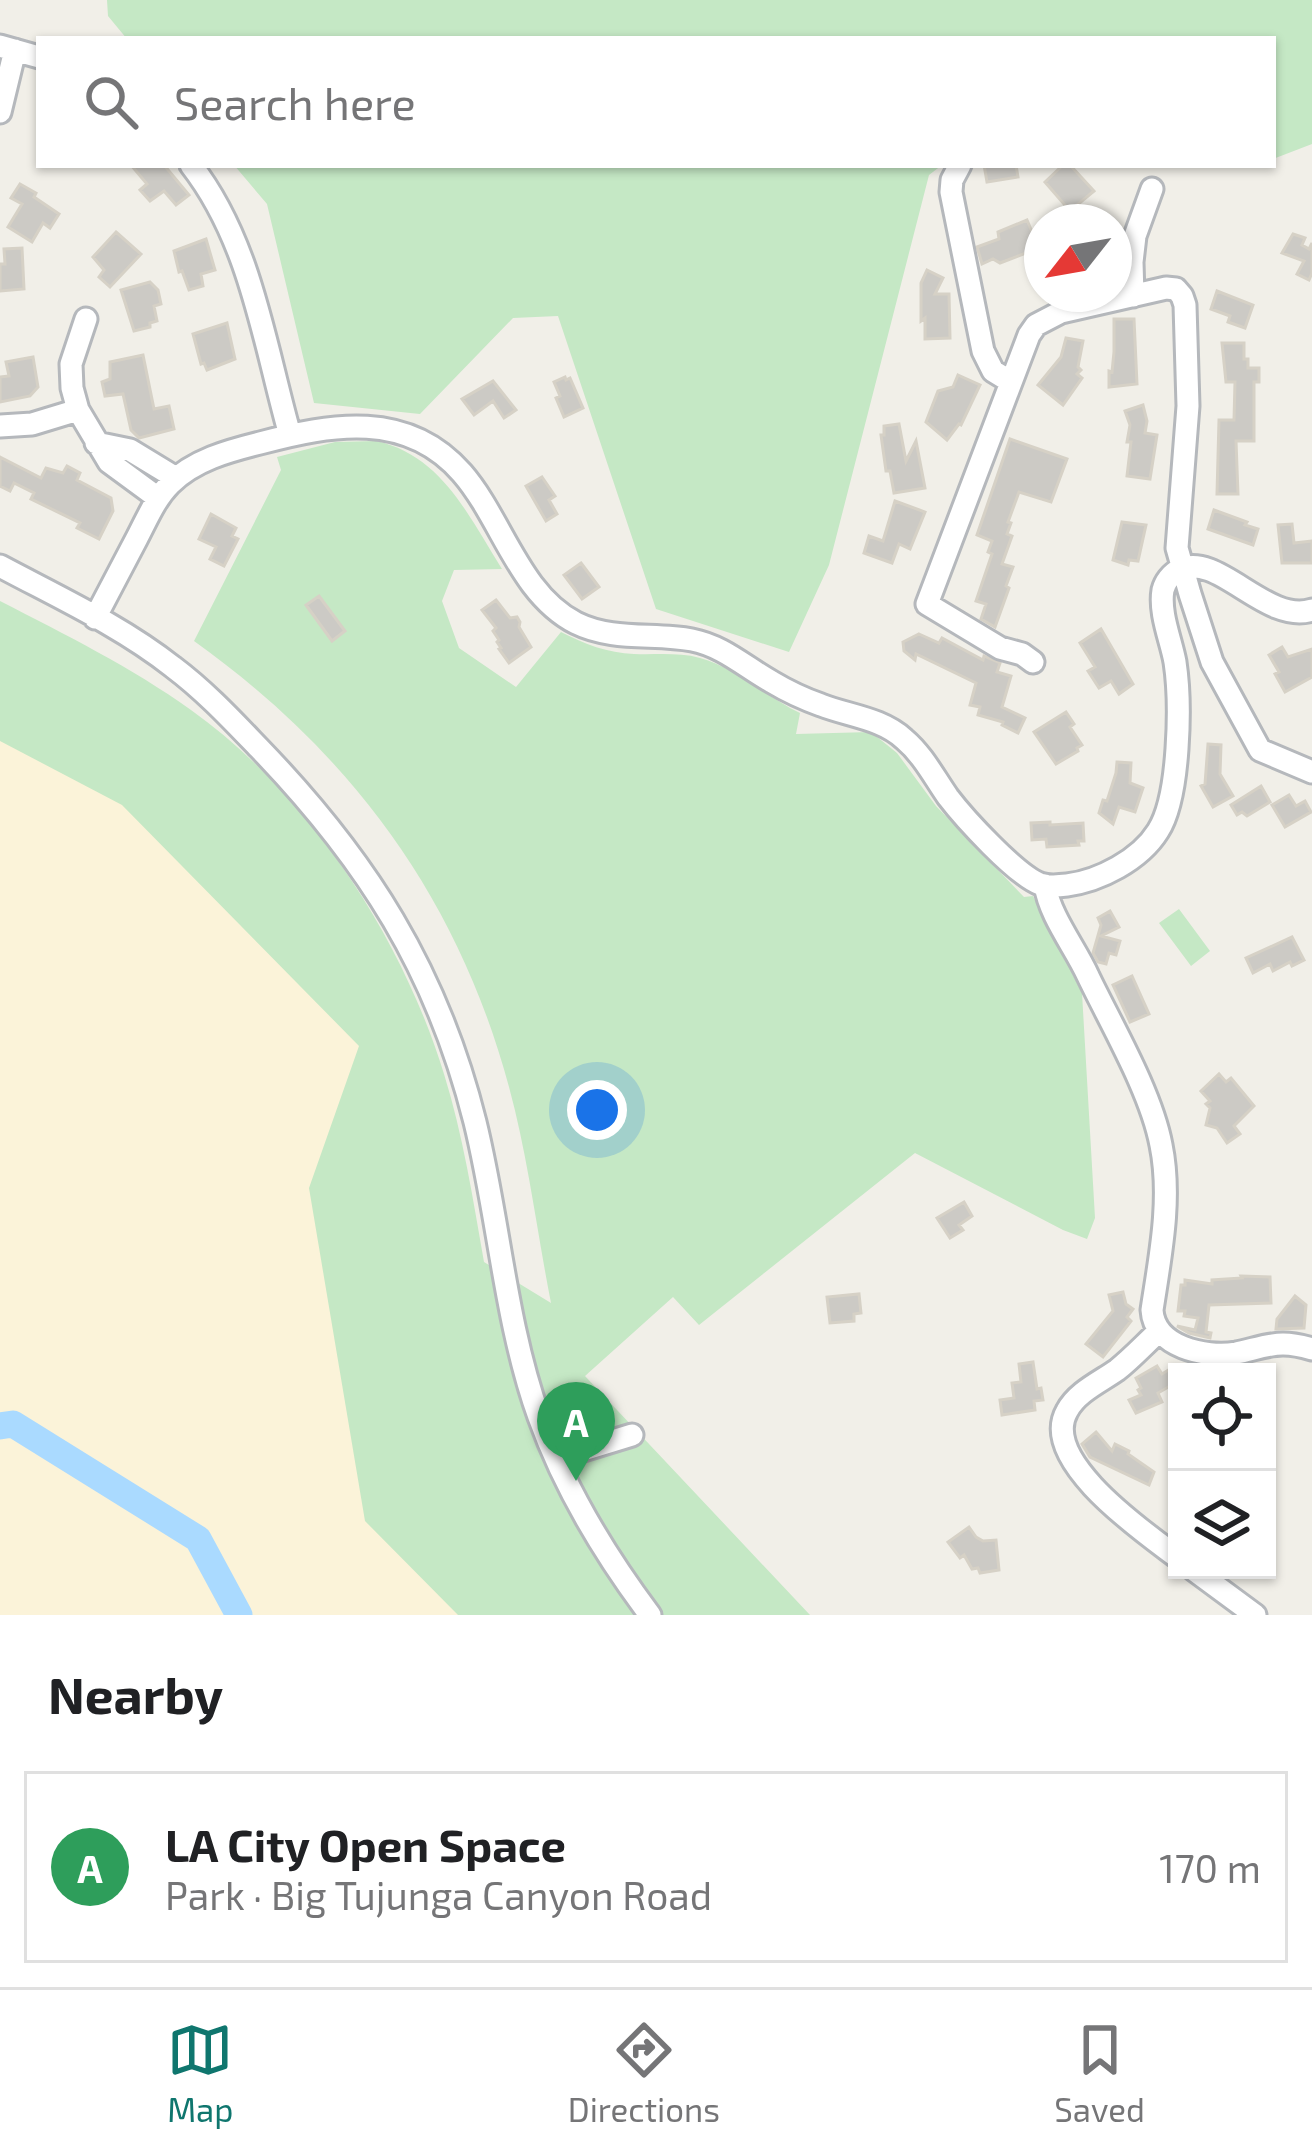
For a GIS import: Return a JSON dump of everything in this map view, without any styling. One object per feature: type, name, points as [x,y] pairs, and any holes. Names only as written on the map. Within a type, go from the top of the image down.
[{"type":"street","points":[[0,112],[7,48],[36,56]]},
{"type":"street","points":[[193,168],[237,245],[290,435]]},
{"type":"street","points":[[958,168],[951,192],[983,351],[993,371],[1011,382]]},
{"type":"street","points":[[1133,296],[1136,236],[1152,189]]},
{"type":"street","points":[[1033,662],[985,640],[927,604],[1029,335],[1036,325],[1061,312],[1176,289],[1185,305],[1188,406],[1177,535],[1182,568],[1212,662],[1259,750],[1312,772]]},
{"type":"street","points":[[86,320],[71,364],[78,410],[109,462],[158,498]]},
{"type":"street","points":[[0,426],[32,424],[78,410]]},
{"type":"street","points":[[95,618],[158,498],[194,465],[324,428],[389,430],[429,444],[467,479],[534,587],[566,617],[619,634],[706,644],[806,699],[886,726],[921,757],[966,819],[1022,872],[1045,886],[1080,883],[1119,866],[1148,843],[1168,808],[1179,704],[1163,590],[1173,574],[1195,566],[1285,610],[1312,610]]},
{"type":"street","points":[[96,443],[130,450],[176,478]]},
{"type":"street","points":[[0,566],[170,664],[209,697],[329,824],[392,914],[435,1000],[458,1060],[538,1416],[604,1547],[650,1615]]},
{"type":"street","points":[[1045,886],[1161,1142],[1164,1235],[1152,1310],[1158,1332],[1203,1352],[1232,1354],[1284,1344],[1312,1349]]},
{"type":"street","points":[[1158,1332],[1075,1400],[1064,1416],[1062,1432],[1075,1467],[1168,1550]]},
{"type":"street","points":[[557,1458],[632,1436]]},
{"type":"street","points":[[1206,1579],[1256,1615]]},
{"type":"green space","points":[[107,0],[1312,0],[1312,144],[1276,158],[1276,36],[125,36],[108,16]]},
{"type":"green space","points":[[237,168],[938,168],[929,175],[829,565],[789,652],[656,609],[558,316],[513,318],[420,414],[314,403],[267,204]]},
{"type":"green space","points":[[376,441],[399,448],[436,474],[465,509],[502,569],[454,570],[442,601],[459,648],[516,687],[561,632],[615,652],[692,656],[725,668],[800,713],[796,734],[871,732],[897,753],[936,806],[1024,897],[1033,896],[1082,993],[1095,1218],[1087,1239],[915,1153],[699,1325],[673,1297],[585,1376],[810,1615],[0,1615],[0,601],[122,666],[191,710],[234,744],[312,826],[377,921],[426,1022],[457,1120],[484,1262],[551,1303],[509,1087],[487,1018],[429,893],[350,782],[251,685],[194,641],[281,470],[277,457],[335,442]]},
{"type":"green space","points":[[1179,909],[1210,951],[1191,966],[1159,923]]},
{"type":"sand","points":[[0,741],[122,805],[359,1046],[309,1188],[365,1521],[458,1615],[0,1615]]},
{"type":"building","points":[[134,168],[166,168],[189,195],[176,205],[164,191],[150,201],[140,190],[147,184]]},
{"type":"building","points":[[985,168],[1016,168],[1018,177],[987,182]]},
{"type":"building","points":[[1060,168],[1073,168],[1094,191],[1078,204],[1064,204],[1045,182]]},
{"type":"building","points":[[20,184],[59,214],[50,228],[43,223],[32,242],[8,227],[22,204],[11,198]]},
{"type":"building","points":[[1024,221],[1024,254],[982,264],[977,247],[999,239],[998,232]]},
{"type":"building","points":[[116,232],[141,254],[110,287],[99,277],[104,270],[93,257]]},
{"type":"building","points":[[1293,234],[1305,238],[1302,245],[1309,249],[1312,243],[1309,280],[1297,274],[1304,261],[1282,253]]},
{"type":"building","points":[[206,239],[215,270],[201,274],[203,286],[189,290],[174,251]]},
{"type":"building","points":[[22,248],[24,289],[0,291],[4,249]]},
{"type":"building","points":[[927,270],[943,278],[935,294],[949,294],[950,338],[925,339],[921,283]]},
{"type":"building","points":[[150,282],[161,304],[154,306],[157,321],[134,331],[121,290]]},
{"type":"building","points":[[1217,291],[1253,305],[1245,328],[1211,309]]},
{"type":"building","points":[[1114,319],[1134,319],[1137,384],[1109,387]]},
{"type":"building","points":[[227,323],[235,359],[207,370],[193,334]]},
{"type":"building","points":[[1066,338],[1083,341],[1077,374],[1082,378],[1063,405],[1038,385],[1061,357]]},
{"type":"building","points":[[1222,343],[1244,343],[1248,368],[1259,368],[1259,382],[1254,382],[1254,441],[1236,441],[1238,494],[1217,494],[1219,420],[1234,420],[1235,382],[1226,382]]},
{"type":"building","points":[[143,355],[154,409],[169,406],[174,429],[139,438],[131,430],[123,394],[105,396],[102,382],[110,379],[110,362]]},
{"type":"building","points":[[33,357],[38,387],[30,396],[0,402],[0,377],[9,376],[6,362]]},
{"type":"building","points":[[958,375],[980,385],[961,425],[947,440],[926,422],[938,391],[953,387]]},
{"type":"building","points":[[570,378],[583,408],[564,417],[554,382]]},
{"type":"building","points":[[493,381],[516,410],[504,418],[493,401],[474,415],[462,399]]},
{"type":"building","points":[[1143,405],[1145,433],[1157,435],[1150,479],[1127,476],[1131,442],[1127,442],[1130,425],[1125,411]]},
{"type":"building","points":[[899,424],[906,461],[916,441],[925,488],[894,493],[881,435],[884,426]]},
{"type":"building","points":[[1010,439],[1067,459],[1051,502],[1019,492],[1008,522],[1007,534],[1012,536],[1002,564],[1013,567],[995,627],[981,619],[986,604],[976,601],[992,554],[988,552],[992,541],[977,535]]},
{"type":"building","points":[[0,457],[41,478],[46,468],[63,473],[67,466],[80,473],[77,480],[111,498],[113,511],[99,539],[77,528],[80,523],[31,499],[34,493],[14,483],[10,491],[0,486]]},
{"type":"building","points":[[542,477],[555,496],[549,500],[557,514],[546,521],[526,486]]},
{"type":"building","points":[[895,501],[925,512],[910,549],[899,544],[892,563],[864,553],[869,536],[883,541]]},
{"type":"building","points":[[1214,510],[1258,529],[1253,545],[1208,529]]},
{"type":"building","points":[[211,514],[236,528],[232,536],[238,539],[224,566],[210,559],[216,547],[199,539]]},
{"type":"building","points":[[1122,522],[1146,525],[1138,561],[1129,560],[1128,565],[1113,560]]},
{"type":"building","points":[[1292,524],[1294,543],[1312,541],[1312,563],[1282,563],[1278,525]]},
{"type":"building","points":[[581,563],[599,587],[582,599],[564,575]]},
{"type":"building","points":[[319,596],[345,631],[332,641],[306,605]]},
{"type":"building","points":[[496,600],[510,618],[517,617],[531,647],[509,663],[499,649],[496,628],[482,610]]},
{"type":"building","points":[[1101,629],[1133,684],[1119,694],[1111,681],[1099,688],[1088,671],[1095,667],[1080,643]]},
{"type":"building","points":[[919,634],[939,643],[942,638],[983,660],[984,656],[1000,663],[997,672],[1011,676],[1002,707],[1025,718],[1018,733],[1003,722],[978,715],[980,707],[970,705],[976,683],[916,654],[915,660],[904,651],[903,642]]},
{"type":"building","points":[[1282,647],[1288,657],[1312,649],[1312,677],[1285,692],[1269,655]]},
{"type":"building","points":[[1066,712],[1082,745],[1056,764],[1034,732]]},
{"type":"building","points":[[1208,744],[1221,745],[1220,774],[1233,796],[1213,807],[1201,786],[1205,784]]},
{"type":"building","points":[[1117,762],[1131,763],[1130,783],[1143,788],[1135,812],[1119,807],[1113,824],[1099,813]]},
{"type":"building","points":[[1261,786],[1270,802],[1247,816],[1237,815],[1231,805]]},
{"type":"building","points":[[1289,795],[1296,806],[1305,801],[1311,812],[1285,827],[1272,805]]},
{"type":"building","points":[[1031,823],[1083,823],[1084,841],[1047,847],[1046,839],[1032,840]]},
{"type":"building","points":[[1110,911],[1119,927],[1101,936],[1120,941],[1116,955],[1109,953],[1106,964],[1098,962],[1093,953],[1101,925],[1098,918]]},
{"type":"building","points":[[1292,937],[1304,960],[1273,971],[1270,964],[1253,973],[1246,958]]},
{"type":"building","points":[[1132,976],[1149,1014],[1130,1022],[1113,985]]},
{"type":"building","points":[[1219,1074],[1226,1082],[1231,1078],[1254,1106],[1234,1126],[1240,1134],[1227,1143],[1217,1128],[1206,1125],[1210,1101],[1201,1091]]},
{"type":"building","points":[[964,1202],[972,1216],[950,1238],[937,1218]]},
{"type":"building","points":[[1270,1277],[1271,1303],[1209,1305],[1206,1332],[1211,1333],[1210,1338],[1177,1326],[1195,1330],[1198,1318],[1178,1311],[1185,1280],[1212,1284],[1212,1280]]},
{"type":"building","points":[[1123,1292],[1133,1309],[1127,1317],[1131,1321],[1103,1357],[1086,1344],[1113,1311],[1109,1295]]},
{"type":"building","points":[[859,1294],[861,1313],[854,1314],[854,1321],[830,1323],[827,1297]]},
{"type":"building","points":[[1295,1296],[1306,1305],[1304,1328],[1276,1329],[1277,1319]]},
{"type":"building","points":[[1033,1362],[1043,1400],[1034,1401],[1035,1410],[1002,1415],[1000,1400],[1014,1398],[1012,1383],[1021,1382],[1019,1364]]},
{"type":"building","points":[[1157,1366],[1162,1374],[1168,1370],[1168,1387],[1158,1393],[1162,1402],[1136,1413],[1129,1400],[1141,1395],[1136,1378]]},
{"type":"building","points":[[1096,1432],[1112,1451],[1115,1444],[1154,1472],[1149,1485],[1090,1457],[1082,1444]]},
{"type":"building","points":[[969,1527],[983,1541],[996,1540],[999,1570],[980,1573],[972,1569],[948,1542]]},
{"type":"waterway","points":[[0,1426],[13,1424],[198,1539],[239,1615]]},
{"type":"place","name":"LA City Open Space","points":[[576,1481]]}]
